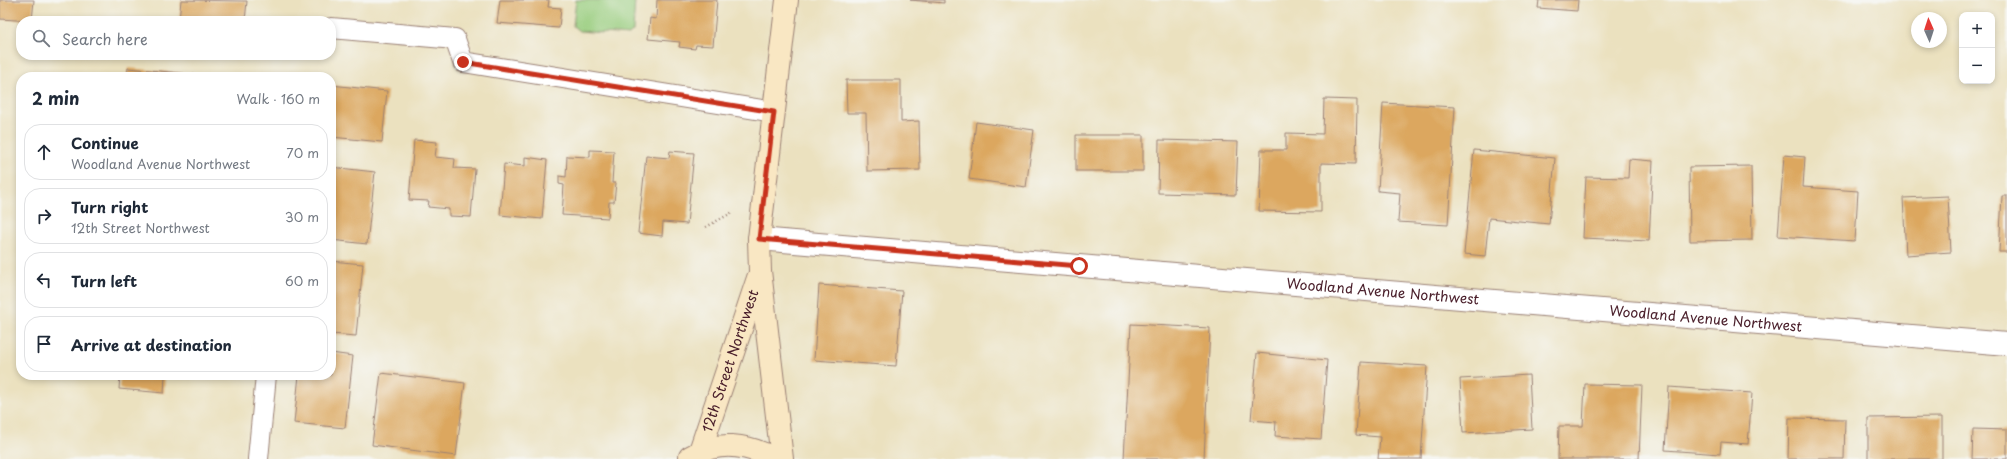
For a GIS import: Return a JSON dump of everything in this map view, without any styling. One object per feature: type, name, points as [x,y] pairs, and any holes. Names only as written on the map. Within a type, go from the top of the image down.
[{"type":"main road","name":"12th Street Northwest","points":[[782,459],[760,271],[759,239],[787,0]]},
{"type":"main road","name":"12th Street Northwest","points":[[694,455],[760,271]]},
{"type":"main road","points":[[694,455],[725,445],[751,448],[775,459]]},
{"type":"street","name":"Woodland Avenue Northwest","points":[[759,239],[2007,344]]},
{"type":"lane","points":[[336,28],[455,39],[463,62],[774,112]]},
{"type":"lane","points":[[258,459],[266,380]]},
{"type":"green space","points":[[576,0],[635,0],[633,31],[629,35],[579,31],[573,26]]},
{"type":"building","points":[[0,0],[34,0],[32,16],[16,16],[16,20],[0,19]]},
{"type":"building","points":[[181,0],[247,1],[246,16],[179,16]]},
{"type":"building","points":[[500,0],[549,0],[548,7],[561,8],[559,28],[497,23]]},
{"type":"building","points":[[657,0],[717,0],[713,46],[696,45],[695,49],[679,47],[680,42],[648,39],[650,18],[656,19]]},
{"type":"building","points":[[910,0],[944,0],[944,3]]},
{"type":"building","points":[[1539,0],[1578,0],[1577,11],[1538,8]]},
{"type":"building","points":[[128,68],[170,72],[128,72]]},
{"type":"building","points":[[846,80],[901,80],[901,122],[919,121],[920,170],[867,171],[866,113],[847,113]]},
{"type":"building","points":[[336,86],[387,91],[382,142],[336,137]]},
{"type":"building","points":[[1324,99],[1357,100],[1356,164],[1321,163],[1321,212],[1259,211],[1261,150],[1286,150],[1286,133],[1323,134]]},
{"type":"building","points":[[1383,103],[1455,107],[1448,225],[1398,222],[1400,193],[1378,191]]},
{"type":"building","points":[[976,122],[1034,130],[1026,187],[969,179]]},
{"type":"building","points":[[1076,135],[1143,135],[1143,171],[1076,171]]},
{"type":"building","points":[[414,140],[437,142],[435,157],[455,159],[454,168],[475,169],[471,217],[449,216],[449,209],[428,207],[429,201],[409,200]]},
{"type":"building","points":[[1159,140],[1238,142],[1236,195],[1158,193]]},
{"type":"building","points":[[590,150],[614,151],[612,183],[616,183],[614,202],[609,202],[608,218],[562,215],[564,185],[559,184],[559,176],[566,177],[567,156],[590,157]]},
{"type":"building","points":[[1474,150],[1555,158],[1549,224],[1489,218],[1485,256],[1464,254]]},
{"type":"building","points":[[670,151],[694,153],[687,224],[663,222],[662,236],[638,233],[646,156],[669,158]]},
{"type":"building","points":[[1784,155],[1805,157],[1803,187],[1858,191],[1855,241],[1778,236]]},
{"type":"building","points":[[525,157],[547,160],[542,219],[500,215],[504,164],[525,166]]},
{"type":"building","points":[[1629,159],[1653,161],[1649,241],[1583,238],[1586,177],[1628,178]]},
{"type":"building","points":[[1751,166],[1752,240],[1690,241],[1689,167]]},
{"type":"building","points":[[336,168],[375,172],[367,244],[336,241]]},
{"type":"building","points":[[1948,196],[1951,252],[1906,255],[1903,198]]},
{"type":"building","points":[[2002,196],[2007,196],[2007,252],[1999,252]]},
{"type":"building","points":[[336,261],[363,264],[356,336],[336,334]]},
{"type":"building","points":[[819,285],[902,291],[896,366],[814,360]]},
{"type":"building","points":[[1131,324],[1210,328],[1204,459],[1124,459]]},
{"type":"building","points":[[1257,353],[1327,360],[1321,439],[1275,436],[1276,422],[1251,420]]},
{"type":"building","points":[[336,354],[353,356],[345,428],[294,423],[298,380],[336,380]]},
{"type":"building","points":[[1361,362],[1427,366],[1421,459],[1378,459],[1380,437],[1356,435]]},
{"type":"building","points":[[381,373],[465,383],[456,456],[372,445]]},
{"type":"building","points":[[1529,375],[1532,429],[1463,433],[1460,379]]},
{"type":"building","points":[[120,380],[165,380],[164,393],[119,389]]},
{"type":"building","points":[[1585,384],[1642,385],[1639,459],[1558,459],[1559,426],[1583,426]]},
{"type":"building","points":[[1669,387],[1752,393],[1748,444],[1721,442],[1720,454],[1665,450]]},
{"type":"building","points":[[1942,417],[1942,459],[1868,459],[1868,418]]},
{"type":"building","points":[[1789,418],[1845,419],[1844,459],[1788,459]]},
{"type":"building","points":[[1973,429],[2007,430],[2007,459],[1972,459]]},
{"type":"route","points":[[463,62],[774,112],[759,239],[1079,266]]}]
